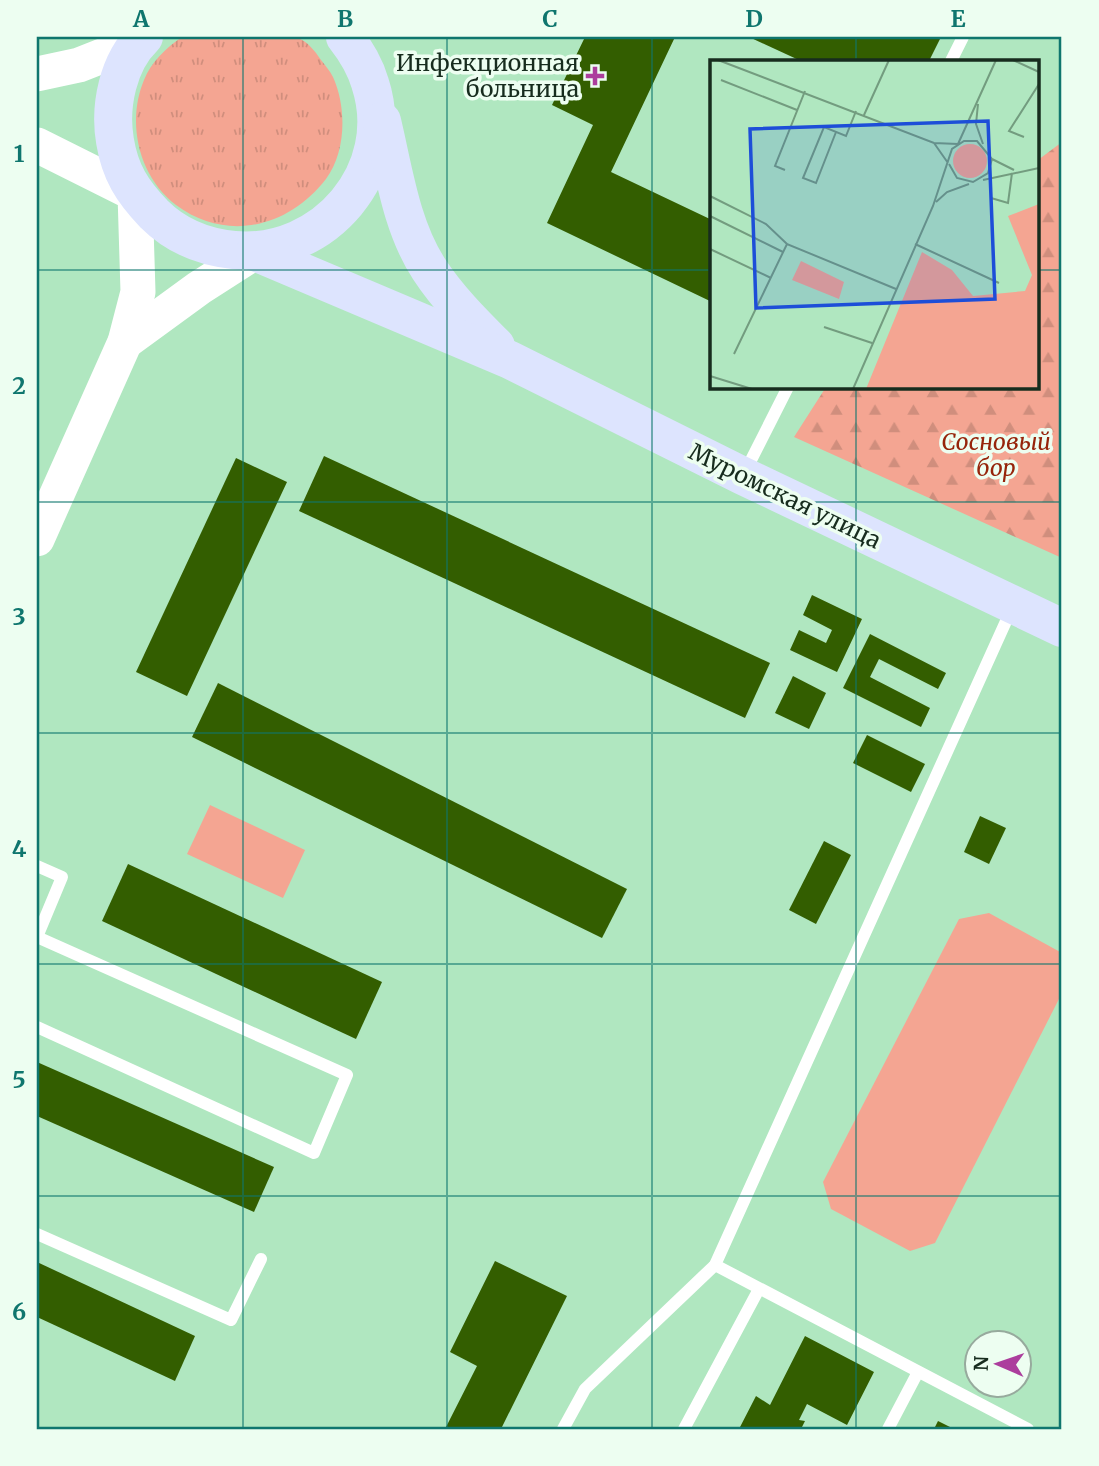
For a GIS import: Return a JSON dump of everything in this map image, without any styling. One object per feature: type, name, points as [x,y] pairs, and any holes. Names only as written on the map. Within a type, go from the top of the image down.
[{"type":"main road","points":[[345,37],[359,56],[371,84]]},
{"type":"main road","points":[[142,39],[120,77],[113,117],[118,157],[135,194],[168,228],[209,248],[256,252],[305,238],[326,224],[345,205],[359,184],[372,148],[375,110],[363,37]]},
{"type":"main road","name":"Муромская улица","points":[[371,84],[402,206],[428,268],[454,302],[510,360]]},
{"type":"main road","name":"Муромская улица","points":[[256,252],[510,360],[743,476],[1062,628]]},
{"type":"street","points":[[37,74],[79,65],[142,39]]},
{"type":"street","points":[[37,145],[135,194],[138,292],[125,342],[37,539]]},
{"type":"street","points":[[125,342],[199,288],[256,252]]},
{"type":"lane","points":[[952,60],[963,37]]},
{"type":"lane","points":[[743,476],[787,388]]},
{"type":"lane","points":[[563,1429],[585,1389],[715,1265],[1013,605]]},
{"type":"lane","points":[[37,866],[62,877],[37,937],[346,1075],[314,1153],[37,1027]]},
{"type":"lane","points":[[37,1234],[231,1320],[261,1259]]},
{"type":"lane","points":[[715,1265],[1028,1429]]},
{"type":"lane","points":[[684,1429],[759,1289]]},
{"type":"lane","points":[[888,1429],[918,1372]]},
{"type":"green space","points":[[182,37],[295,37],[311,47],[333,77],[341,102],[341,143],[333,168],[326,179],[294,209],[256,224],[216,224],[196,217],[176,205],[153,180],[139,148],[136,131],[139,97],[147,73],[155,61]]},
{"type":"green space","name":"Сосновый бор","points":[[1062,142],[1062,558],[794,437],[825,388],[1040,388],[1040,158]]},
{"type":"green space","points":[[210,805],[305,850],[283,898],[187,854]]},
{"type":"green space","points":[[989,913],[1062,953],[1062,993],[935,1243],[910,1251],[831,1209],[823,1182],[959,919]]},
{"type":"building","points":[[585,37],[675,37],[611,172],[710,219],[710,301],[547,223],[593,125],[552,105]]},
{"type":"building","points":[[749,37],[941,37],[930,60],[799,60]]},
{"type":"building","points":[[324,456],[770,663],[745,718],[299,511]]},
{"type":"building","points":[[236,458],[287,482],[187,696],[136,672]]},
{"type":"building","points":[[812,595],[862,619],[837,672],[790,650],[799,630],[826,643],[832,630],[803,615]]},
{"type":"building","points":[[870,634],[946,673],[938,689],[879,659],[870,677],[930,708],[921,727],[843,688]]},
{"type":"building","points":[[793,676],[826,693],[809,729],[775,713]]},
{"type":"building","points":[[218,683],[627,889],[602,938],[192,737]]},
{"type":"building","points":[[867,735],[925,764],[911,792],[853,763]]},
{"type":"building","points":[[980,816],[1006,828],[989,864],[964,852]]},
{"type":"building","points":[[824,841],[851,855],[816,924],[789,910]]},
{"type":"building","points":[[128,864],[382,982],[356,1039],[102,921]]},
{"type":"building","points":[[37,1062],[274,1167],[254,1212],[37,1116]]},
{"type":"building","points":[[495,1261],[567,1296],[501,1429],[445,1429],[477,1366],[450,1352]]},
{"type":"building","points":[[37,1262],[195,1336],[175,1381],[37,1317]]},
{"type":"building","points":[[805,1336],[874,1372],[847,1425],[807,1404],[799,1420],[805,1421],[801,1429],[739,1429],[756,1396],[770,1405]]},
{"type":"building","points":[[938,1421],[954,1429],[934,1429]]},
{"type":"place","name":"Инфекционная больница","points":[[595,76]]}]
